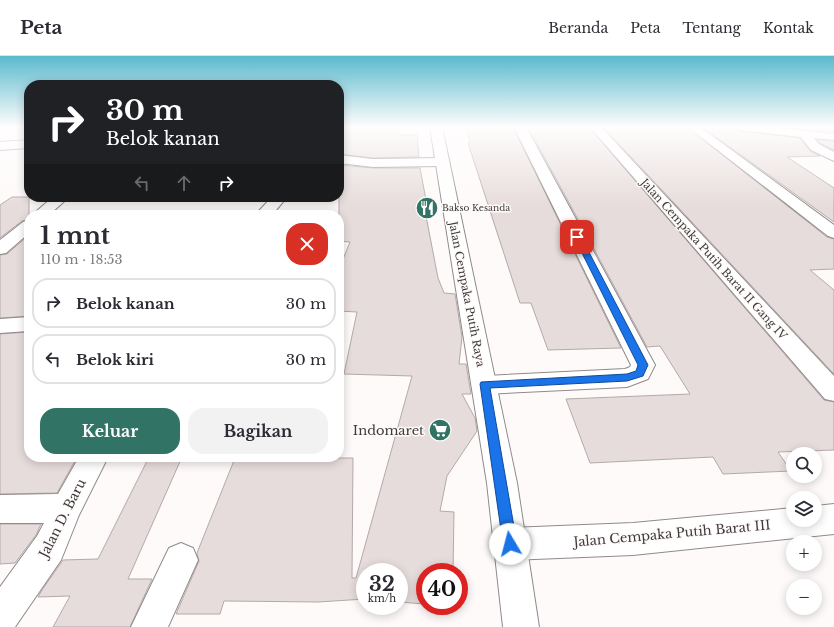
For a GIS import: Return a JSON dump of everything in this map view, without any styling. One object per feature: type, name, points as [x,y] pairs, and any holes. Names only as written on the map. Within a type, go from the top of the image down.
[{"type":"street","name":"Jalan Cempaka Putih Raya","points":[[441,154],[485,384],[510,544],[521,627]]},
{"type":"street","points":[[485,384],[627,378],[640,373],[643,365],[534,154]]},
{"type":"street","name":"Jalan Cempaka Putih Barat II Gang IV","points":[[618,154],[834,392]]},
{"type":"street","points":[[728,154],[834,233]]},
{"type":"street","points":[[344,160],[373,163],[442,162]]},
{"type":"street","points":[[46,210],[56,202]]},
{"type":"street","points":[[268,210],[275,202]]},
{"type":"street","points":[[0,249],[24,228]]},
{"type":"street","points":[[0,326],[24,324]]},
{"type":"street","name":"Jalan D. Baru","points":[[0,618],[49,548],[66,508],[91,462]]},
{"type":"street","points":[[0,508],[66,508]]},
{"type":"street","name":"Jalan Cempaka Putih Barat III","points":[[510,544],[633,539],[834,519]]},
{"type":"street","points":[[149,627],[181,560]]},
{"type":"building","points":[[344,154],[419,154],[419,157],[373,158]]},
{"type":"building","points":[[471,154],[526,154],[621,348],[548,350],[531,303],[520,303]]},
{"type":"building","points":[[542,154],[612,154],[824,400],[834,402],[834,450],[822,450],[822,447],[786,447],[786,452],[778,452],[786,464],[786,471],[723,474],[713,457],[590,463],[566,399],[690,394],[660,346],[647,347]]},
{"type":"building","points":[[628,154],[721,154],[827,237],[834,239],[834,269],[810,270],[834,290],[834,374]]},
{"type":"building","points":[[739,154],[815,154],[820,156],[787,157],[834,188],[834,222]]},
{"type":"building","points":[[344,165],[373,168],[420,168],[429,216],[426,216],[438,278],[444,293],[455,294],[462,337],[459,364],[466,364],[471,394],[462,394],[475,418],[477,431],[447,476],[440,511],[454,512],[453,563],[416,563],[416,603],[408,603],[408,563],[360,563],[412,376],[344,374],[357,312],[344,311],[344,257],[350,242],[344,241],[344,210],[339,210],[339,202],[344,202]]},
{"type":"building","points":[[12,197],[24,197],[24,202],[29,202],[29,210],[24,210],[24,220],[0,238],[0,205]]},
{"type":"building","points":[[24,239],[24,316],[0,318],[0,255],[7,254]]},
{"type":"building","points":[[24,332],[24,462],[74,462],[57,493],[0,494],[0,334]]},
{"type":"building","points":[[344,458],[353,458],[352,578],[356,578],[356,600],[318,602],[224,601],[220,614],[176,614],[199,561],[197,553],[233,462],[344,462]]},
{"type":"building","points":[[146,462],[180,462],[128,579],[152,579],[130,627],[53,627],[70,596],[38,597],[42,590],[63,560],[98,559]]},
{"type":"building","points":[[0,524],[41,524],[36,535],[15,563],[0,564]]},
{"type":"place","name":"Bakso Kesanda","points":[[427,208]]},
{"type":"place","name":"Indomaret","points":[[440,430]]},
{"type":"route","points":[[510,544],[502,483],[485,384],[627,378],[640,373],[643,365],[577,237]]}]
